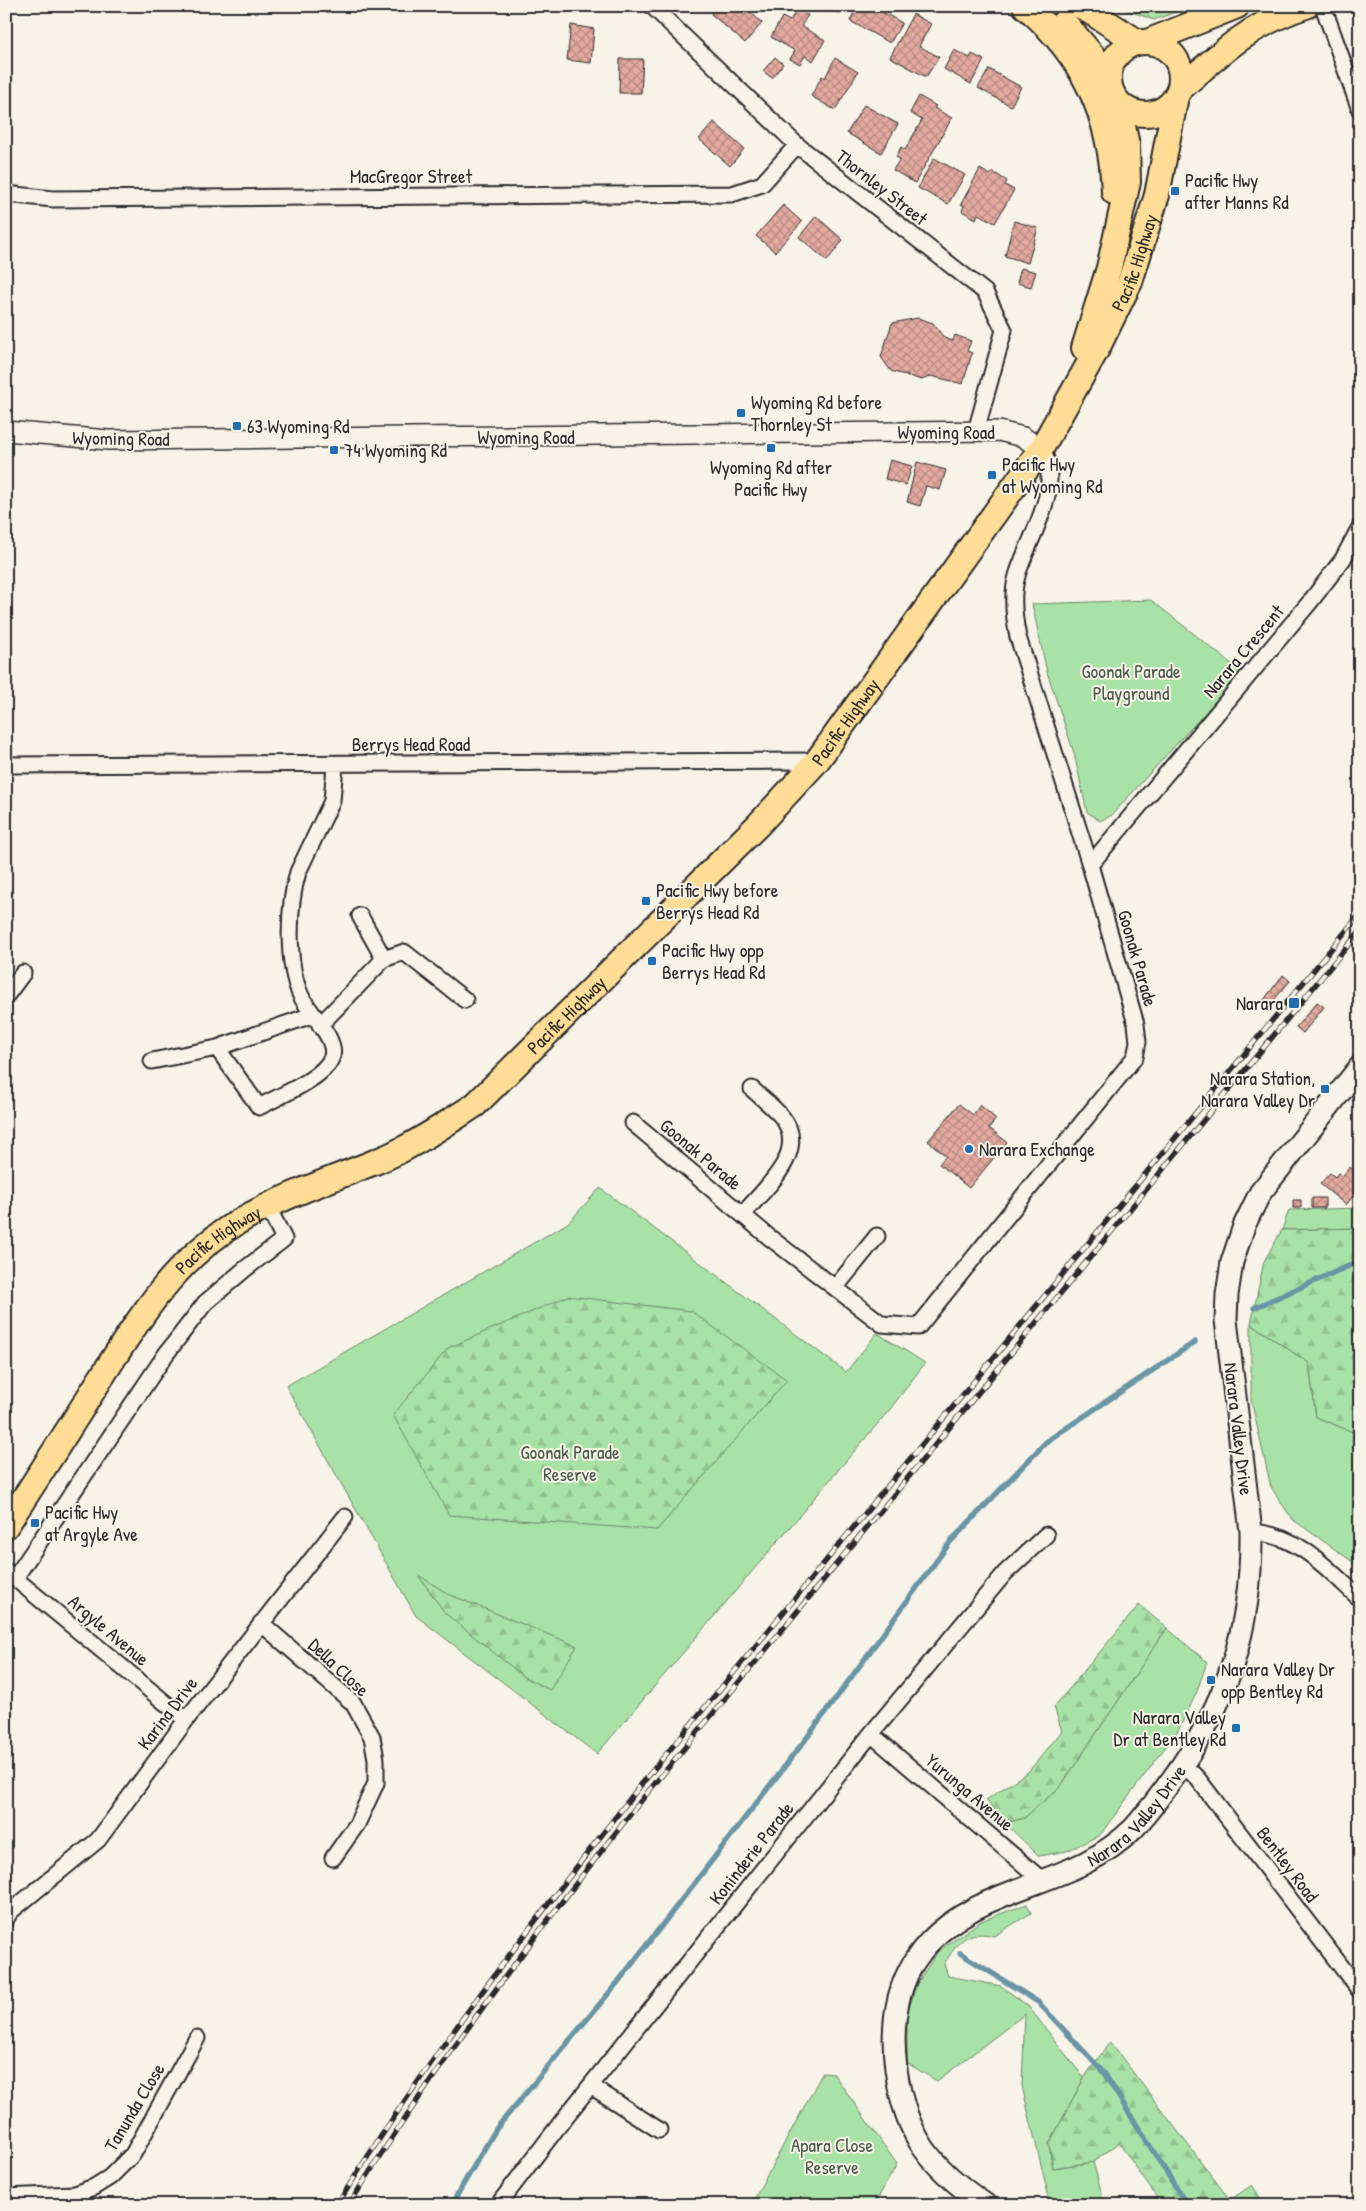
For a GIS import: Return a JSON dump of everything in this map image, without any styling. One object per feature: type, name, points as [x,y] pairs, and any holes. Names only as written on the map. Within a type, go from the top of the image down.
[{"type":"main road","points":[[1025,6],[1053,32],[1077,64],[1088,82],[1104,121],[1114,181],[1113,251]]},
{"type":"main road","name":"Pacific Highway","points":[[1046,6],[1074,33],[1094,57],[1111,88],[1121,117],[1129,159],[1125,199],[1113,251],[1087,341],[1059,416]]},
{"type":"main road","points":[[1081,6],[1143,42],[1163,46],[1175,58],[1181,74],[1178,93]]},
{"type":"main road","points":[[1237,6],[1122,50],[1111,64],[1111,88],[1117,102],[1131,111],[1148,114],[1164,108],[1178,93],[1244,35],[1266,22],[1306,6]]},
{"type":"main road","name":"Pacific Highway","points":[[6,1526],[149,1303],[194,1254],[237,1222],[298,1191],[388,1156],[434,1132],[475,1104],[758,825],[817,761],[1041,449],[1096,351],[1130,282],[1157,195],[1178,93]]},
{"type":"main road","name":"Narara Valley Drive","points":[[986,2205],[955,2183],[935,2164],[920,2144],[908,2121],[901,2101],[894,2052],[896,2006],[906,1974],[915,1959],[938,1933],[973,1908],[1072,1870],[1113,1846],[1139,1822],[1183,1764],[1214,1709],[1237,1654],[1249,1595],[1251,1532],[1227,1336],[1227,1295],[1232,1262],[1244,1226],[1260,1193],[1360,1067]]},
{"type":"street","name":"Thornley Street","points":[[652,6],[797,145],[985,292],[1004,330],[976,431]]},
{"type":"street","points":[[1323,6],[1360,110]]},
{"type":"street","name":"MacGregor Street","points":[[6,194],[52,199],[732,194],[762,184],[797,145]]},
{"type":"street","name":"Wyoming Road","points":[[6,431],[108,440],[976,431],[1015,434],[1041,449]]},
{"type":"street","name":"Goonak Parade","points":[[633,1124],[743,1214],[769,1238],[882,1324],[918,1327],[1135,1057],[1138,1042],[1136,1024],[1090,864],[1018,637],[1015,620],[1014,592],[1017,576],[1050,485],[1048,464],[1041,449]]},
{"type":"street","name":"Narara Crescent","points":[[1090,864],[1310,602],[1343,559],[1360,527]]},
{"type":"street","name":"Berrys Head Road","points":[[6,765],[335,765],[817,761]]},
{"type":"street","points":[[218,1048],[259,1107],[314,1077],[327,1066],[334,1053],[332,1041],[301,996],[293,968],[292,900],[298,872],[332,801],[335,765]]},
{"type":"street","points":[[360,916],[384,959]]},
{"type":"street","points":[[152,1061],[218,1048],[316,1020],[384,959],[404,952],[464,1000]]},
{"type":"street","points":[[6,996],[23,972]]},
{"type":"street","name":"Goonak Parade","points":[[743,1214],[785,1164],[791,1146],[787,1126],[781,1117],[752,1089]]},
{"type":"street","points":[[11,1575],[166,1354],[205,1303],[284,1239],[267,1206]]},
{"type":"street","points":[[835,1288],[877,1236]]},
{"type":"street","name":"Karina Drive","points":[[6,1919],[10,1912],[98,1840],[186,1720],[344,1517]]},
{"type":"street","points":[[1251,1532],[1267,1533],[1284,1539],[1315,1556],[1360,1599]]},
{"type":"street","name":"Koninderie Parade","points":[[498,2205],[871,1734],[1005,1573],[1046,1535]]},
{"type":"street","name":"Argyle Avenue","points":[[11,1575],[186,1720]]},
{"type":"street","name":"Della Close","points":[[260,1623],[353,1703],[372,1737],[376,1759],[376,1784],[357,1824],[333,1858]]},
{"type":"street","name":"Yurunga Avenue","points":[[871,1734],[1043,1881]]},
{"type":"street","name":"Bentley Road","points":[[1183,1764],[1198,1779],[1360,1991]]},
{"type":"street","name":"Tanunda Close","points":[[6,2197],[74,2194],[94,2187],[110,2177],[133,2154],[197,2038]]},
{"type":"street","points":[[591,2086],[659,2130]]},
{"type":"green space","points":[[1116,6],[1192,6],[1154,20]]},
{"type":"green space","name":"Goonak Parade Playground","points":[[1151,600],[1242,672],[1112,815],[1100,821],[1087,812],[1074,753],[1047,672],[1032,604]]},
{"type":"green space","name":"Goonak Parade Reserve","points":[[600,1188],[846,1372],[877,1333],[925,1363],[891,1408],[597,1754],[416,1616],[286,1386],[568,1223]]},
{"type":"green space","points":[[1360,1208],[1360,1228],[1282,1230],[1289,1210]]},
{"type":"green space","points":[[1360,1228],[1360,1435],[1316,1417],[1309,1363],[1251,1324],[1264,1261],[1282,1230]]},
{"type":"green space","points":[[568,1296],[691,1311],[787,1380],[657,1530],[449,1515],[393,1415],[448,1348]]},
{"type":"green space","points":[[1251,1324],[1309,1363],[1316,1417],[1360,1435],[1360,1567],[1292,1519],[1271,1487],[1251,1400]]},
{"type":"green space","points":[[418,1575],[448,1594],[577,1646],[550,1690],[524,1677],[445,1613]]},
{"type":"green space","points":[[1139,1605],[1167,1628],[1060,1787],[1024,1818],[1005,1823],[986,1800],[1029,1771],[1062,1731],[1054,1707]]},
{"type":"green space","points":[[1167,1628],[1207,1662],[1196,1694],[1179,1729],[1100,1835],[1067,1851],[1039,1856],[1005,1823],[1024,1818],[1060,1787]]},
{"type":"green space","points":[[1027,1904],[1031,1913],[994,1936],[976,1934],[964,1939],[954,1949],[944,1964],[948,1976],[1001,1986],[1028,2006],[1084,2078],[1049,2144],[1053,2168],[1093,2162],[1105,2205],[1044,2205],[1050,2202],[1022,2086],[1025,2014],[937,2081],[907,2063],[907,2014],[917,1984],[938,1951],[981,1921]]},
{"type":"green space","points":[[1110,2042],[1230,2200],[1252,2185],[1265,2205],[1162,2205],[1119,2143],[1093,2162],[1053,2168],[1049,2144],[1084,2078]]},
{"type":"green space","name":"Apara Close Reserve","points":[[823,2072],[833,2073],[897,2164],[874,2205],[751,2205]]},
{"type":"building","points":[[717,6],[744,6],[762,23],[745,43],[711,14]]},
{"type":"building","points":[[813,6],[841,6],[840,13],[813,9]]},
{"type":"building","points":[[857,6],[872,6],[902,23],[890,43],[850,21]]},
{"type":"building","points":[[797,8],[808,15],[801,26],[825,40],[813,61],[805,56],[800,64],[790,59],[795,51],[771,37],[782,17],[790,21]]},
{"type":"building","points":[[913,14],[931,24],[919,46],[939,57],[926,77],[890,57]]},
{"type":"building","points":[[571,25],[594,29],[591,63],[567,60]]},
{"type":"building","points":[[954,50],[970,58],[972,54],[984,60],[971,84],[944,69]]},
{"type":"building","points":[[775,57],[783,64],[772,78],[763,71]]},
{"type":"building","points":[[835,58],[858,72],[835,110],[811,96],[822,76],[825,78]]},
{"type":"building","points":[[620,59],[643,59],[641,93],[619,93]]},
{"type":"building","points":[[989,69],[1021,87],[1011,106],[978,88]]},
{"type":"building","points":[[919,96],[936,106],[934,108],[952,118],[915,183],[893,170],[900,159],[896,157],[901,147],[905,150],[922,120],[910,113]]},
{"type":"building","points":[[864,105],[898,124],[881,153],[847,133]]},
{"type":"building","points":[[714,122],[744,149],[730,166],[699,139]]},
{"type":"building","points":[[934,158],[965,175],[948,204],[918,188]]},
{"type":"building","points":[[980,169],[990,175],[993,172],[1007,181],[1005,185],[1014,190],[995,223],[978,214],[976,219],[962,211],[964,206],[961,204]]},
{"type":"building","points":[[783,205],[802,222],[775,252],[756,236]]},
{"type":"building","points":[[816,216],[843,240],[827,261],[799,237]]},
{"type":"building","points":[[1014,221],[1038,228],[1028,263],[1005,256]]},
{"type":"building","points":[[1021,268],[1036,272],[1031,287],[1017,283]]},
{"type":"building","points":[[918,318],[933,323],[944,338],[953,341],[955,335],[971,341],[967,351],[972,353],[963,384],[931,376],[922,380],[891,371],[881,357],[892,323]]},
{"type":"building","points":[[890,460],[912,466],[906,485],[885,479]]},
{"type":"building","points":[[917,462],[946,470],[940,490],[926,486],[920,506],[907,502]]},
{"type":"building","points":[[1283,975],[1290,981],[1269,1006],[1263,1001]]},
{"type":"building","points":[[1317,1002],[1324,1007],[1303,1033],[1296,1027]]},
{"type":"building","name":"Narara Exchange","points":[[959,1104],[973,1115],[980,1105],[996,1119],[989,1128],[1007,1142],[969,1188],[939,1164],[946,1156],[928,1141]]},
{"type":"building","points":[[1350,1167],[1360,1176],[1360,1188],[1346,1205],[1320,1184],[1330,1173],[1335,1177],[1338,1173],[1342,1176]]},
{"type":"building","points":[[1312,1198],[1325,1198],[1325,1208],[1312,1208]]},
{"type":"building","points":[[1293,1200],[1301,1200],[1301,1208],[1293,1208]]},
{"type":"waterway","points":[[1254,1308],[1360,1261]]},
{"type":"waterway","points":[[451,2205],[496,2129],[618,1982],[809,1735],[951,1541],[1047,1441],[1195,1342]]},
{"type":"waterway","points":[[960,1953],[1038,2002],[1104,2073],[1187,2205]]},
{"type":"railway","points":[[337,2205],[372,2150],[482,1991],[640,1786],[1360,914]]},
{"type":"railway","points":[[349,2205],[383,2151],[455,2046],[569,1892],[648,1792],[1360,931]]},
{"type":"place","name":"Pacific Hwy after Manns Rd","points":[[1175,191]]},
{"type":"place","name":"Wyoming Rd before Thornley St","points":[[741,413]]},
{"type":"place","name":"63 Wyoming Rd","points":[[237,426]]},
{"type":"place","name":"Wyoming Rd after Pacific Hwy","points":[[771,448]]},
{"type":"place","name":"74 Wyoming Rd","points":[[334,450]]},
{"type":"place","name":"Pacific Hwy at Wyoming Rd","points":[[992,475]]},
{"type":"place","name":"Pacific Hwy before Berrys Head Rd","points":[[646,901]]},
{"type":"place","name":"Pacific Hwy opp Berrys Head Rd","points":[[652,961]]},
{"type":"place","name":"Narara","points":[[1294,1003]]},
{"type":"place","name":"Narara Station, Narara Valley Dr","points":[[1325,1089]]},
{"type":"place","name":"Narara Exchange","points":[[969,1149]]},
{"type":"place","name":"Pacific Hwy at Argyle Ave","points":[[35,1523]]},
{"type":"place","name":"Narara Valley Dr opp Bentley Rd","points":[[1211,1680]]},
{"type":"place","name":"Narara Valley Dr at Bentley Rd","points":[[1236,1728]]}]
